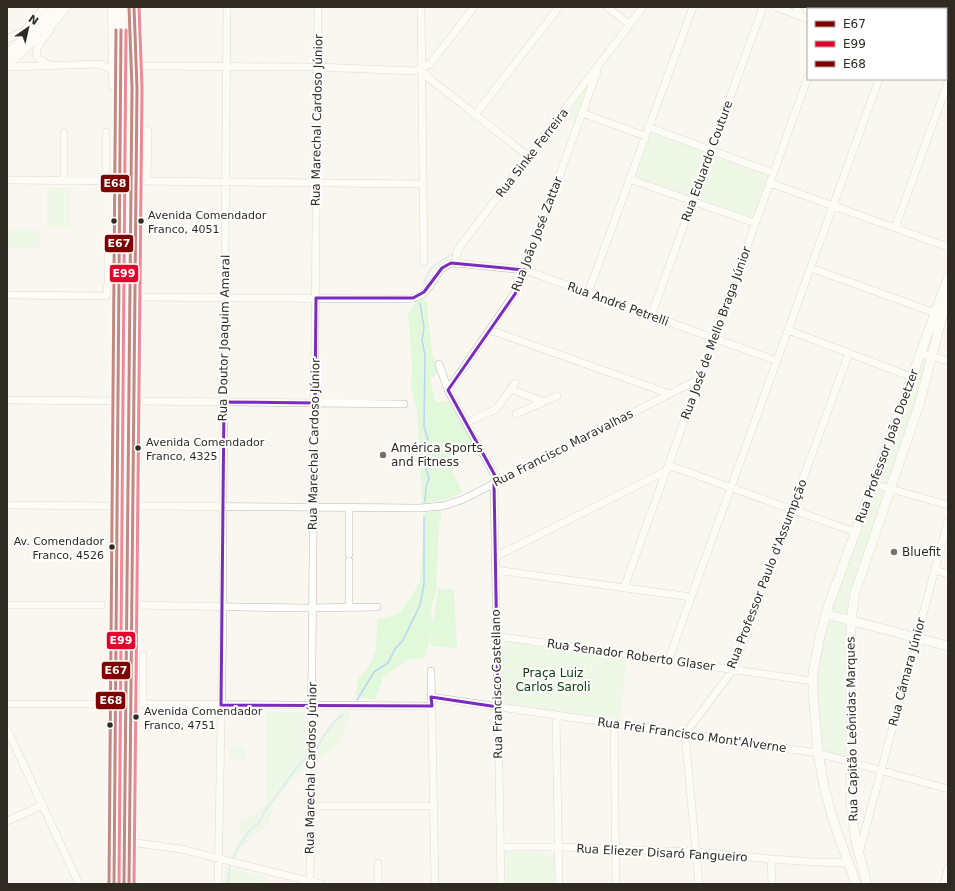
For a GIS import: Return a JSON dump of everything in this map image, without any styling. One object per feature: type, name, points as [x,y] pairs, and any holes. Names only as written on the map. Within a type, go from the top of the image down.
[{"type":"highway","points":[[113,7],[114,73],[120,162]]},
{"type":"highway","points":[[114,884],[121,7]]},
{"type":"highway","points":[[129,884],[136,181],[136,66],[134,8]]},
{"type":"highway","points":[[117,489],[121,483],[125,482],[128,483],[133,489]]},
{"type":"highway","points":[[115,728],[120,734],[124,735],[131,733]]},
{"type":"main road","points":[[7,54],[41,24],[61,9]]},
{"type":"main road","points":[[7,66],[41,35],[61,9]]},
{"type":"main road","name":"Rua Professor João Doetzer","points":[[826,614],[948,278]]},
{"type":"main road","name":"Rua Professor João Doetzer","points":[[851,620],[855,592],[920,402],[948,293]]},
{"type":"main road","points":[[826,614],[948,646]]},
{"type":"main road","name":"Rua Capitão Leônidas Marques","points":[[826,614],[817,646],[813,681],[818,753],[828,800],[856,884]]},
{"type":"main road","name":"Rua Capitão Leônidas Marques","points":[[851,620],[851,794],[853,823],[867,884]]},
{"type":"street","points":[[8,37],[23,32],[45,7]]},
{"type":"street","name":"Rua Doutor Joaquim Amaral","points":[[218,884],[223,607],[222,507],[227,7]]},
{"type":"street","name":"Rua Marechal Cardoso Júnior","points":[[310,881],[318,7]]},
{"type":"street","points":[[420,7],[424,262]]},
{"type":"street","points":[[136,66],[318,67],[414,71],[430,64],[474,7]]},
{"type":"street","points":[[475,115],[559,7]]},
{"type":"street","points":[[607,7],[629,24]]},
{"type":"street","name":"Rua Sinke Ferreira","points":[[455,263],[457,252],[461,245],[643,7]]},
{"type":"street","points":[[588,293],[692,7]]},
{"type":"street","name":"Rua Eduardo Couture","points":[[651,316],[763,7]]},
{"type":"street","points":[[776,7],[805,18]]},
{"type":"street","points":[[796,7],[805,18]]},
{"type":"street","points":[[51,65],[40,60],[36,55],[40,45],[61,9]]},
{"type":"street","points":[[8,37],[15,41],[22,41]]},
{"type":"street","points":[[100,64],[108,58],[113,49]]},
{"type":"street","points":[[7,66],[100,64],[109,68],[114,73]]},
{"type":"street","name":"Rua João José Zattar","points":[[448,390],[515,294],[600,64]]},
{"type":"street","points":[[421,68],[429,78],[529,157]]},
{"type":"street","name":"Rua José de Mello Braga Júnior","points":[[624,588],[807,80]]},
{"type":"street","points":[[668,660],[879,80]]},
{"type":"street","points":[[895,228],[948,82]]},
{"type":"street","points":[[582,113],[645,136]]},
{"type":"street","points":[[136,127],[148,131],[147,181]]},
{"type":"street","points":[[648,127],[773,173]]},
{"type":"street","points":[[106,132],[106,181]]},
{"type":"street","points":[[64,133],[64,181]]},
{"type":"street","points":[[629,179],[755,223]]},
{"type":"street","points":[[7,180],[120,181]]},
{"type":"street","points":[[136,181],[423,184]]},
{"type":"street","points":[[770,183],[948,247]]},
{"type":"street","points":[[7,295],[106,296],[108,284],[108,251],[119,245]]},
{"type":"street","points":[[135,296],[404,299],[422,295],[442,268],[448,263],[455,263]]},
{"type":"street","name":"Rua André Petrelli","points":[[455,263],[525,270],[777,361]]},
{"type":"street","points":[[811,268],[935,313]]},
{"type":"street","points":[[490,330],[670,394]]},
{"type":"street","points":[[788,330],[912,377]]},
{"type":"street","name":"Rua Professor Paulo d'Assumpção","points":[[685,734],[733,670],[849,353]]},
{"type":"street","points":[[920,353],[948,361]]},
{"type":"street","name":"Rua Francisco Castellano","points":[[438,364],[448,390],[496,482],[495,570],[501,884]]},
{"type":"street","name":"Rua Francisco Maravalhas","points":[[133,506],[425,508],[443,506],[457,502],[699,379]]},
{"type":"street","points":[[466,423],[495,410],[513,386],[544,402]]},
{"type":"street","points":[[516,414],[557,396]]},
{"type":"street","points":[[7,400],[118,401]]},
{"type":"street","points":[[134,401],[404,404]]},
{"type":"street","points":[[495,557],[667,468],[731,488],[855,532]]},
{"type":"street","points":[[873,484],[948,505]]},
{"type":"street","points":[[7,506],[117,506]]},
{"type":"street","points":[[349,508],[349,607]]},
{"type":"street","name":"Rua Câmara Júnior","points":[[859,854],[880,770],[948,520]]},
{"type":"street","points":[[495,570],[691,597]]},
{"type":"street","points":[[934,570],[948,574]]},
{"type":"street","points":[[7,605],[101,605]]},
{"type":"street","points":[[132,606],[313,608],[377,607]]},
{"type":"street","name":"Rua Senador Roberto Glaser","points":[[496,636],[813,681]]},
{"type":"street","points":[[144,655],[143,704],[432,706]]},
{"type":"street","points":[[431,671],[435,884]]},
{"type":"street","name":"Rua Frei Francisco Mont'Alverne","points":[[432,697],[818,753],[948,789]]},
{"type":"street","points":[[7,704],[116,704]]},
{"type":"street","points":[[556,715],[558,884]]},
{"type":"street","points":[[614,723],[616,884]]},
{"type":"street","points":[[7,729],[79,884]]},
{"type":"street","points":[[685,734],[699,884]]},
{"type":"street","points":[[7,821],[43,805]]},
{"type":"street","points":[[311,806],[433,806]]},
{"type":"street","points":[[853,823],[859,826],[866,824]]},
{"type":"street","points":[[130,842],[181,849],[321,884]]},
{"type":"street","name":"Rua Eliezer Disaró Fangueiro","points":[[500,847],[696,852],[815,862],[848,862]]},
{"type":"street","points":[[771,859],[772,884]]},
{"type":"street","points":[[378,863],[378,884]]},
{"type":"street","points":[[944,884],[948,868]]},
{"type":"highlighted area","points":[[451,263],[525,270],[515,294],[448,390],[498,481],[494,483],[498,707],[431,697],[432,706],[221,705],[224,402],[315,403],[316,298],[413,298],[424,292],[442,268]]},
{"type":"green space","points":[[125,7],[130,7],[133,75],[129,480],[125,476],[121,477]]},
{"type":"green space","points":[[584,87],[587,89],[577,123],[563,116]]},
{"type":"green space","points":[[651,132],[704,150],[706,156],[692,194],[685,195],[639,178],[635,175],[649,133]]},
{"type":"green space","points":[[712,154],[769,173],[754,218],[696,198]]},
{"type":"green space","points":[[47,188],[71,188],[71,228],[47,227]]},
{"type":"green space","points":[[7,230],[40,230],[40,249],[7,249]]},
{"type":"green space","points":[[423,298],[427,303],[432,352],[438,372],[430,380],[436,402],[451,401],[474,445],[446,459],[463,492],[443,500],[422,503],[417,411],[411,387],[412,365],[408,314],[416,301]]},
{"type":"green space","points":[[923,358],[929,360],[889,483],[878,481]]},
{"type":"green space","points":[[876,489],[885,491],[848,607],[848,615],[832,610]]},
{"type":"green space","points":[[122,497],[127,500],[127,732],[120,730],[120,498]]},
{"type":"green space","points":[[442,511],[439,526],[436,591],[431,608],[433,624],[438,589],[454,590],[457,648],[430,646],[432,632],[425,657],[408,660],[383,677],[375,700],[355,696],[359,677],[368,668],[376,650],[377,620],[398,614],[420,582],[425,512]]},
{"type":"green space","points":[[828,618],[847,624],[848,758],[822,751],[817,702],[817,667]]},
{"type":"green space","name":"Praça Luiz Carlos Saroli","points":[[501,641],[627,658],[620,720],[500,705]]},
{"type":"green space","points":[[343,710],[348,711],[351,716],[338,746],[313,762],[292,780],[273,804],[270,822],[240,849],[236,859],[230,858],[242,836],[239,821],[255,815],[265,803],[266,712],[304,712],[306,714],[307,753]]},
{"type":"green space","points":[[119,744],[122,746],[127,746],[126,884],[117,884]]},
{"type":"green space","points":[[229,747],[245,747],[245,759],[229,759]]},
{"type":"green space","points":[[505,851],[558,854],[558,884],[506,884]]},
{"type":"green space","points":[[225,867],[268,877],[260,884],[225,884]]},
{"type":"waterway","points":[[424,284],[431,269],[453,254]]},
{"type":"waterway","points":[[420,303],[424,328],[422,340],[425,355],[424,427],[428,439],[424,444],[426,469],[429,478],[426,487],[425,502]]},
{"type":"waterway","points":[[357,700],[374,672],[388,663],[395,649],[403,640],[420,605],[424,584],[424,517]]},
{"type":"waterway","points":[[316,750],[324,735],[335,721],[343,715]]},
{"type":"waterway","points":[[233,860],[237,849],[250,830],[260,822],[265,811],[301,762],[309,756]]},
{"type":"waterway","points":[[228,884],[231,864]]},
{"type":"transit line","name":"E68","points":[[124,884],[132,88],[129,7]]},
{"type":"transit line","name":"E67","points":[[129,884],[137,88],[134,7]]},
{"type":"transit line","name":"E99","points":[[134,884],[142,88],[139,7]]},
{"type":"transit line","name":"E68","points":[[109,884],[116,30]]},
{"type":"transit line","name":"E67","points":[[114,884],[121,30]]},
{"type":"transit line","name":"E99","points":[[119,884],[126,30]]},
{"type":"place","name":"Avenida Comendador Franco, 4051","points":[[141,221]]},
{"type":"place","name":"Avenida Comendador Franco, 4325","points":[[138,448]]},
{"type":"place","name":"América Sports and Fitness","points":[[383,455]]},
{"type":"place","name":"Av. Comendador Franco, 4526","points":[[112,547]]},
{"type":"place","name":"Bluefit","points":[[894,552]]},
{"type":"place","name":"Avenida Comendador Franco, 4751","points":[[136,717]]}]
